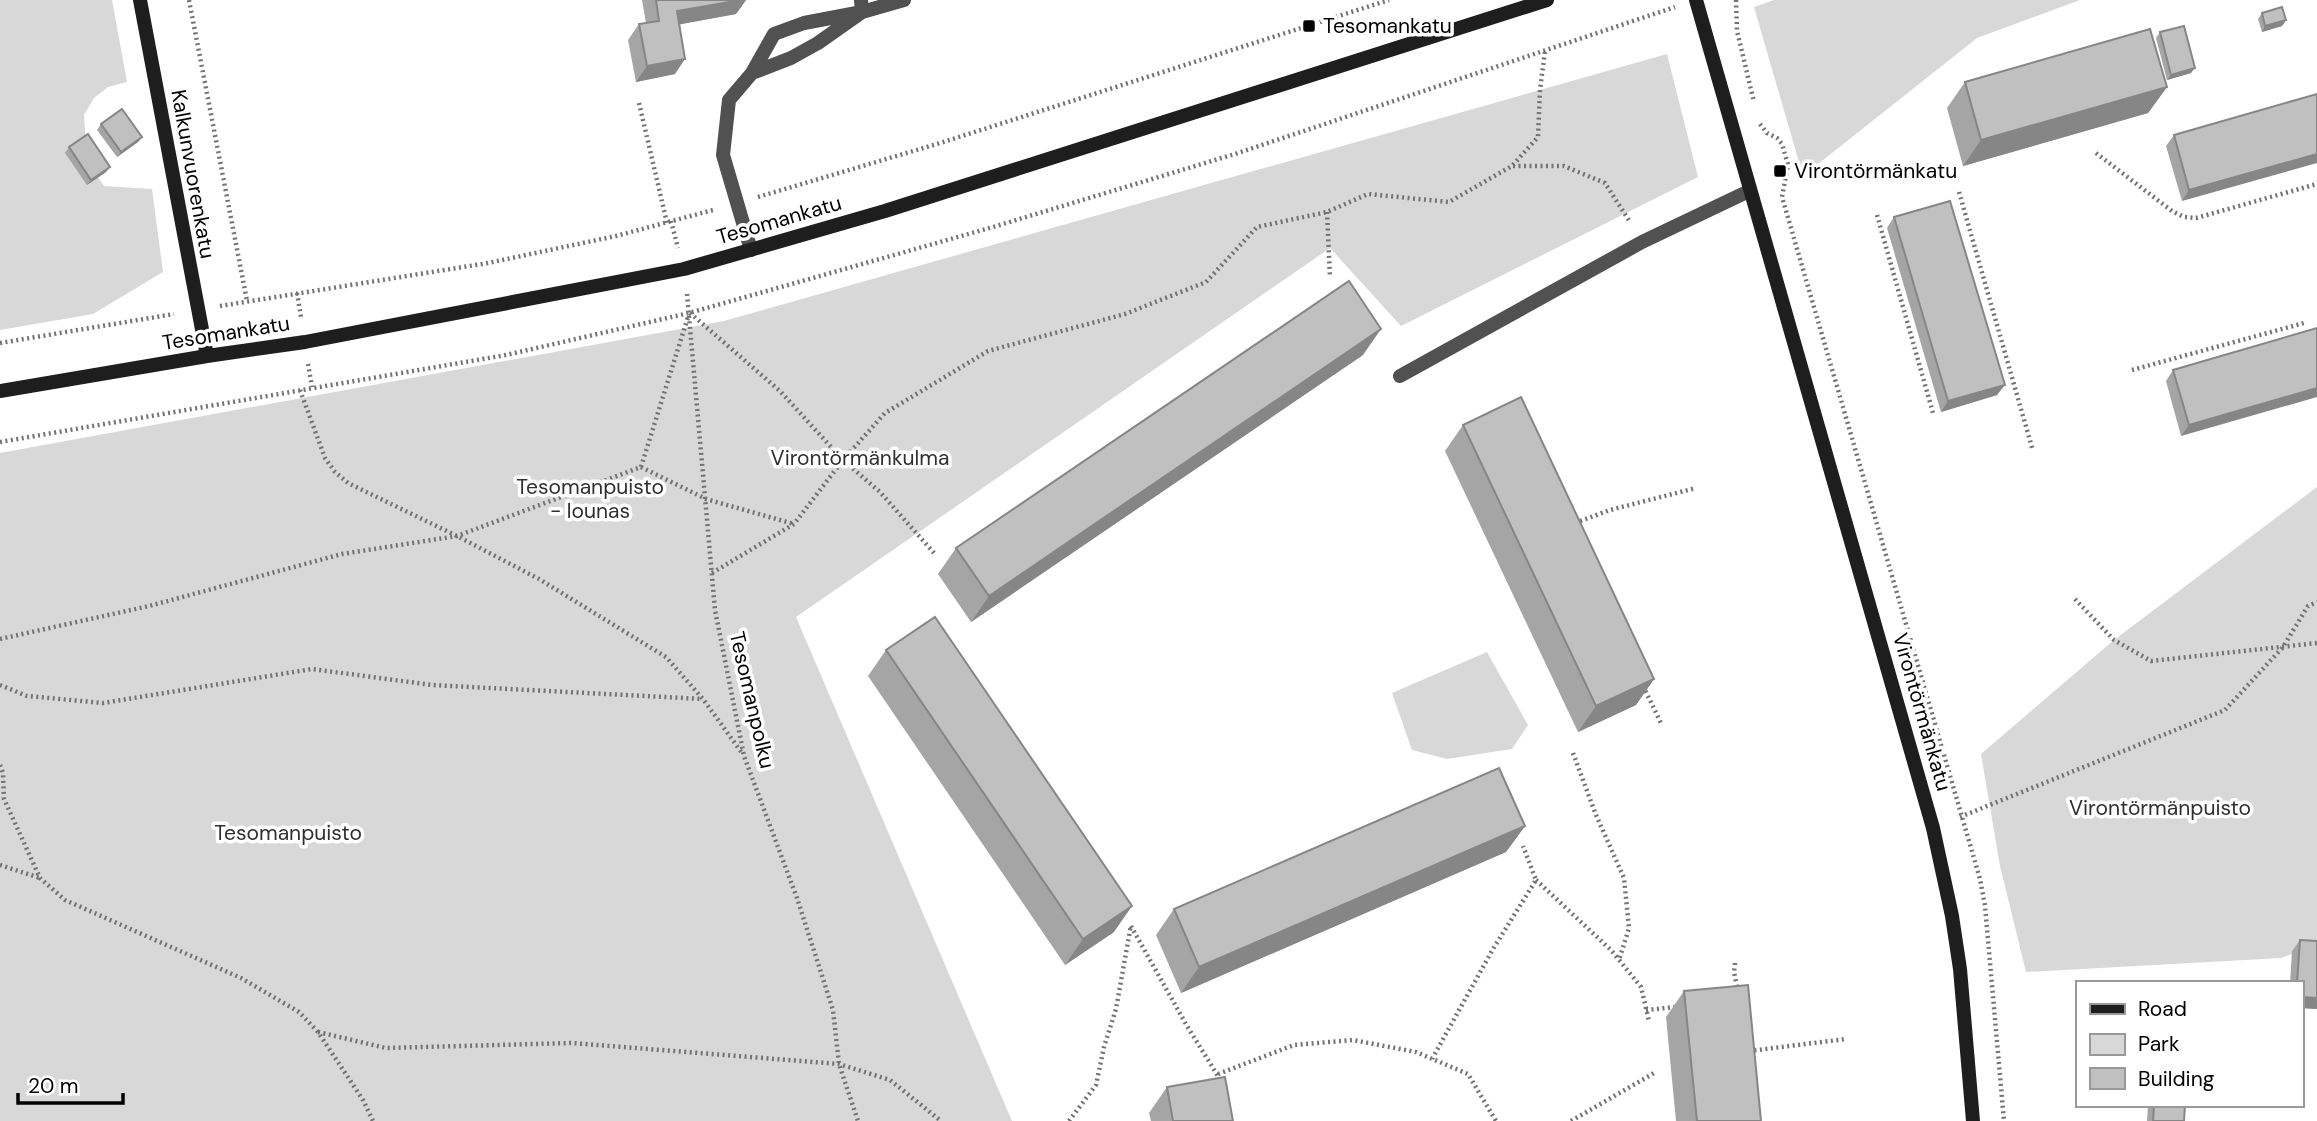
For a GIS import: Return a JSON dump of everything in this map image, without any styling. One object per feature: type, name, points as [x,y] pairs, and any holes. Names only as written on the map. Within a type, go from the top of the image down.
[{"type":"main road","name":"Kalkunvuorenkatu","points":[[140,0],[207,356]]},
{"type":"main road","name":"Tesomankatu","points":[[0,391],[305,342],[684,269],[1065,155],[1547,0]]},
{"type":"main road","name":"Virontörmänkatu","points":[[1689,2],[1749,191],[1933,828],[1956,942],[1973,1121]]},
{"type":"lane","points":[[751,250],[723,155],[729,100],[752,73],[774,34],[862,6],[904,0]]},
{"type":"lane","points":[[752,73],[809,48],[862,6]]},
{"type":"lane","points":[[1400,376],[1642,242],[1749,191]]},
{"type":"path","points":[[189,0],[247,301]]},
{"type":"path","points":[[0,343],[488,263],[615,236],[937,144],[1389,0]]},
{"type":"path","points":[[0,442],[506,355],[689,313],[993,227],[1235,154],[1689,2]]},
{"type":"path","points":[[712,573],[794,524],[843,460],[885,413],[988,351],[1125,314],[1206,282],[1257,227],[1327,212],[1368,194],[1449,202],[1512,166],[1538,137],[1540,90],[1546,50]]},
{"type":"path","points":[[639,103],[667,223]]},
{"type":"path","points":[[2096,153],[2172,211],[2184,217],[2196,218],[2317,184]]},
{"type":"path","points":[[1512,166],[1564,166],[1605,183],[1642,242]]},
{"type":"path","points":[[1959,192],[2033,451]]},
{"type":"path","points":[[1327,212],[1330,276]]},
{"type":"path","points":[[1877,215],[1933,413]]},
{"type":"path","points":[[689,313],[780,391],[843,460],[880,492],[934,553]]},
{"type":"path","points":[[641,467],[689,313]]},
{"type":"path","name":"Tesomanpolku","points":[[689,313],[715,610],[744,756],[797,898],[833,1010],[839,1064],[858,1121]]},
{"type":"path","points":[[2132,370],[2304,323]]},
{"type":"path","points":[[300,390],[325,458],[335,472],[348,483],[539,579],[666,657],[703,699],[744,756]]},
{"type":"path","points":[[0,639],[149,606],[342,554],[457,536],[641,467],[706,499],[794,524]]},
{"type":"path","points":[[1565,527],[1610,510],[1696,488]]},
{"type":"path","points":[[2075,599],[2113,640],[2151,661],[2317,643]]},
{"type":"path","points":[[1933,828],[2225,710],[2283,647],[2308,606],[2317,602]]},
{"type":"path","points":[[0,685],[27,696],[103,703],[312,669],[432,685],[703,699]]},
{"type":"path","points":[[1643,686],[1661,723]]},
{"type":"path","points":[[1573,753],[1596,815],[1625,878],[1629,928],[1619,960]]},
{"type":"path","points":[[0,765],[4,799],[40,878]]},
{"type":"path","points":[[1523,846],[1536,880],[1619,960],[1641,987],[1648,1021]]},
{"type":"path","points":[[0,865],[40,878],[65,900],[241,978],[299,1012],[318,1032],[363,1100],[373,1121]]},
{"type":"path","points":[[1432,1059],[1493,949],[1536,880]]},
{"type":"path","points":[[1069,1121],[1096,1085],[1116,1009],[1131,925],[1187,1026],[1222,1082]]},
{"type":"path","points":[[1735,963],[1739,1000]]},
{"type":"path","points":[[1646,1010],[1686,1006]]},
{"type":"path","points":[[318,1032],[386,1048],[572,1043],[839,1064],[890,1080],[941,1121]]},
{"type":"path","points":[[1746,1039],[1749,1063]]},
{"type":"path","points":[[1748,1051],[1846,1039]]},
{"type":"path","points":[[1217,1074],[1294,1045],[1353,1040],[1416,1052],[1468,1074],[1496,1121]]},
{"type":"path","points":[[1571,1121],[1654,1073]]},
{"type":"green space","points":[[0,0],[112,0],[127,82],[108,87],[94,98],[84,115],[87,161],[104,186],[152,189],[163,272],[93,314],[0,330]]},
{"type":"green space","points":[[1774,0],[2080,0],[1977,38],[1803,176],[1754,7]]},
{"type":"green space","points":[[1667,54],[1698,177],[1401,326],[1330,248],[796,617],[1012,1121],[0,1121],[0,453],[724,321]]},
{"type":"green space","name":"Virontörmänpuisto","points":[[2317,487],[2317,945],[2281,958],[2026,972],[2000,866],[1981,754],[2114,640]]},
{"type":"green space","points":[[1487,652],[1528,725],[1512,749],[1447,759],[1412,750],[1392,693]]},
{"type":"building","points":[[656,0],[741,0],[677,11],[685,59],[647,66],[639,24],[659,21]]},
{"type":"building","points":[[2282,7],[2286,20],[2265,26],[2262,13]]},
{"type":"building","points":[[2184,26],[2195,68],[2171,75],[2160,32]]},
{"type":"building","points":[[2150,29],[2167,87],[1981,140],[1965,82]]},
{"type":"building","points":[[2317,94],[2317,154],[2189,190],[2174,135]]},
{"type":"building","points":[[122,109],[142,137],[121,152],[101,124]]},
{"type":"building","points":[[88,134],[110,167],[91,180],[69,147]]},
{"type":"building","points":[[1950,201],[2005,385],[1948,401],[1894,217]]},
{"type":"building","points":[[1349,281],[1381,329],[989,596],[956,548]]},
{"type":"building","points":[[2317,328],[2317,388],[2189,425],[2173,370]]},
{"type":"building","points":[[1521,397],[1654,679],[1596,706],[1463,425]]},
{"type":"building","points":[[935,617],[1132,906],[1083,939],[886,650]]},
{"type":"building","points":[[1499,768],[1525,826],[1199,967],[1174,909]]},
{"type":"building","points":[[2300,940],[2317,941],[2317,998],[2303,997],[2303,981],[2297,981]]},
{"type":"building","points":[[1748,985],[1761,1121],[1697,1121],[1684,991]]},
{"type":"building","points":[[1225,1077],[1233,1121],[1173,1121],[1167,1087]]},
{"type":"building","points":[[2154,1107],[2185,1107],[2184,1121],[2153,1121]]},
{"type":"place","name":"Tesomankatu","points":[[1309,26]]},
{"type":"place","name":"Virontörmänkatu","points":[[1780,171]]},
{"type":"park label","name":"Virontörmänkulma","points":[[860,458]]},
{"type":"park label","name":"Tesomanpuisto - lounas","points":[[590,499]]},
{"type":"park label","name":"Tesomanpuisto","points":[[288,833]]}]
